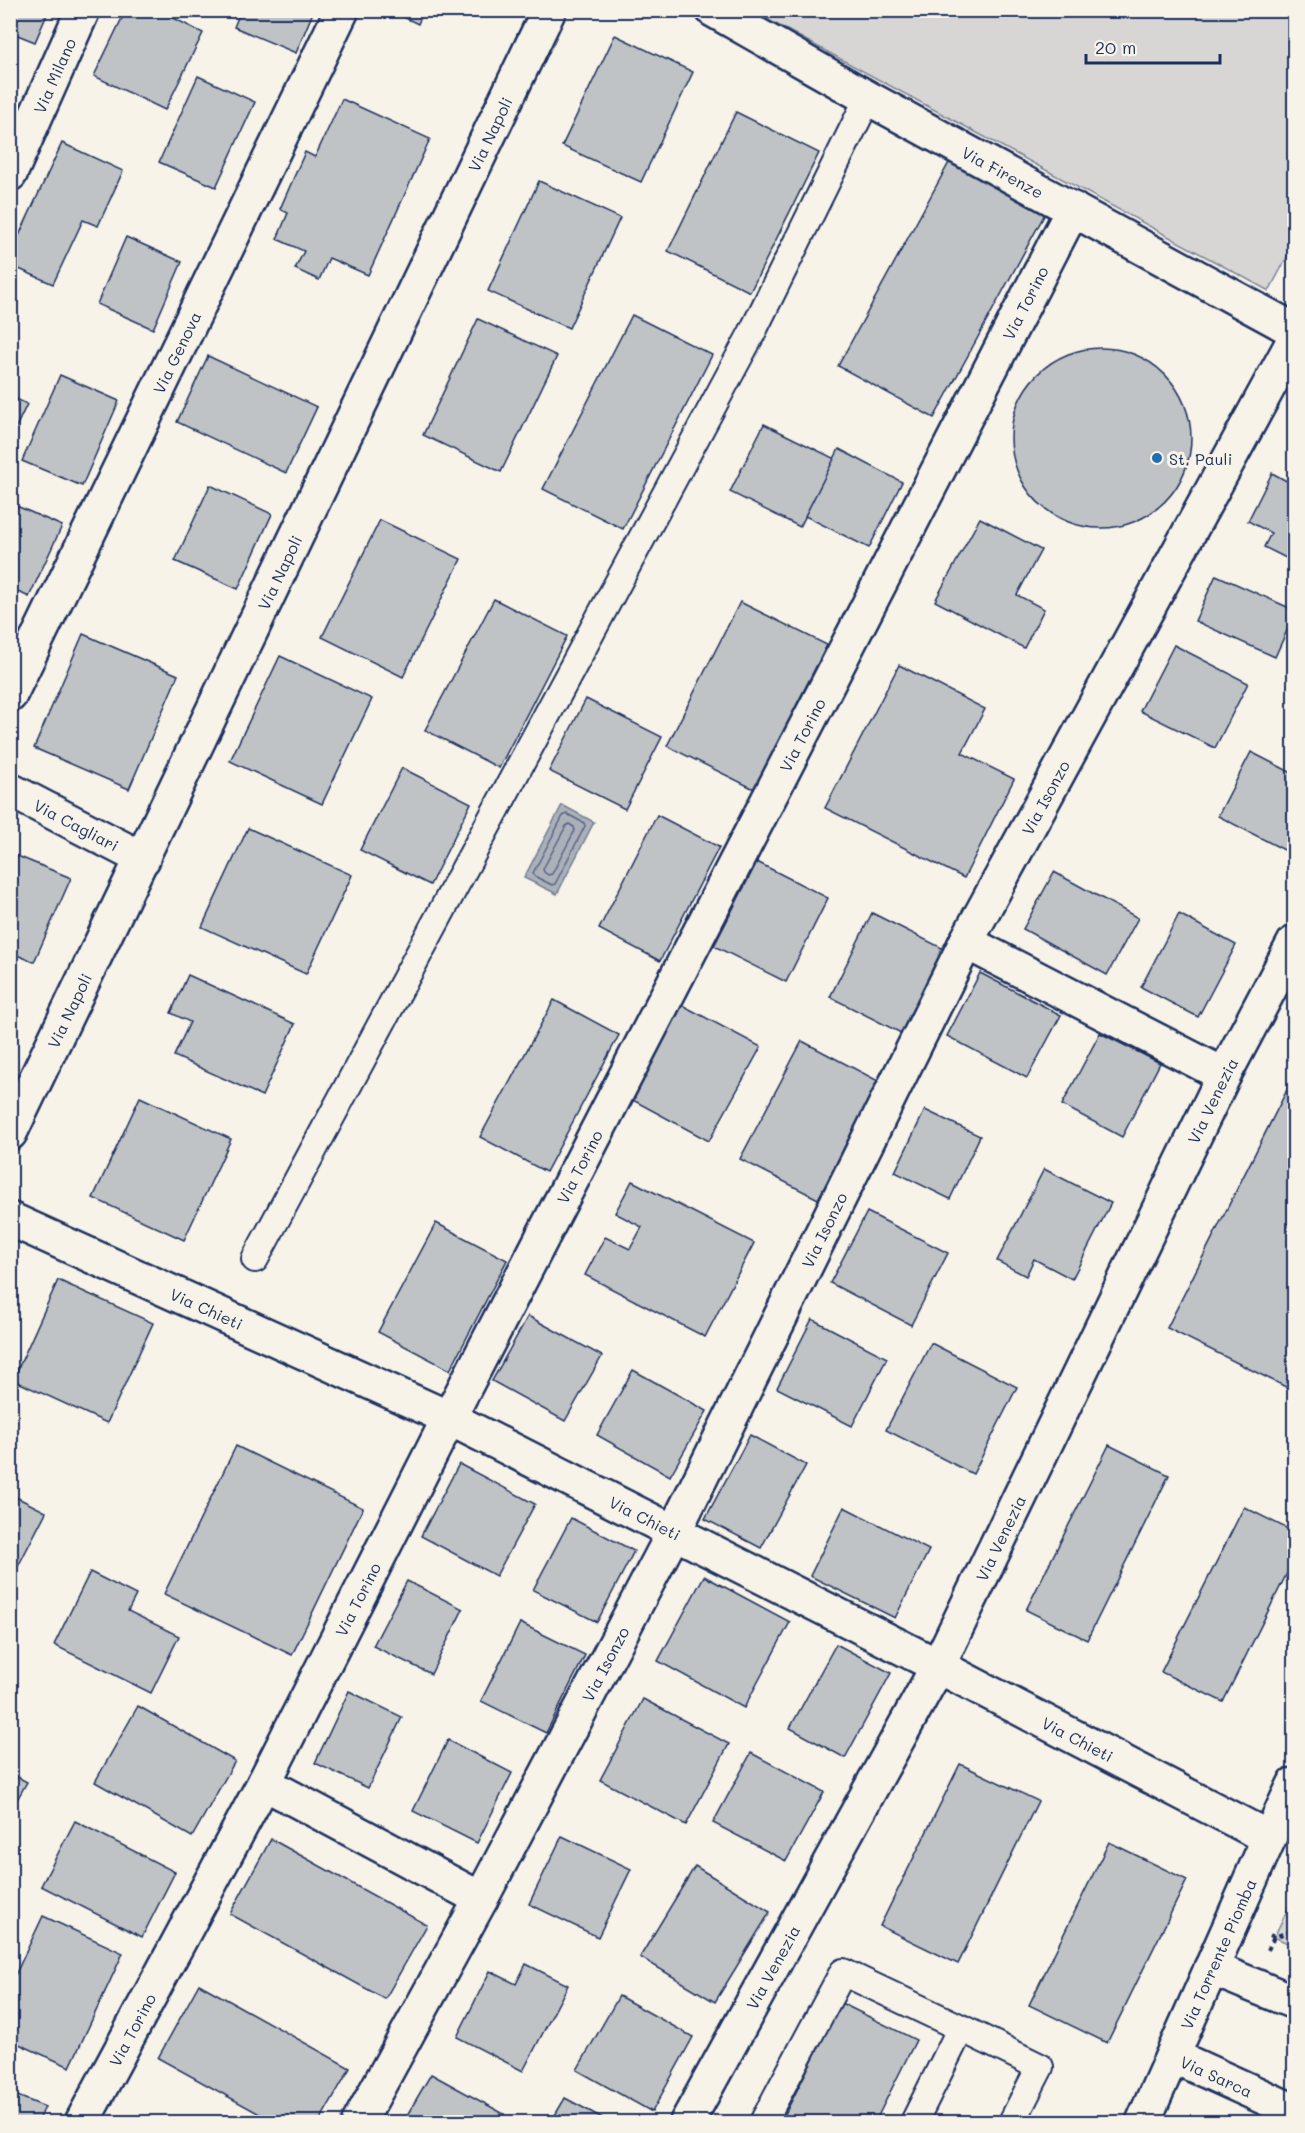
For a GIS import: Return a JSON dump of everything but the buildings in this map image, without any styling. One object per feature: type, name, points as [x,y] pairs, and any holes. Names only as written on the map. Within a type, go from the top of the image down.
[{"type":"street","name":"Via Milano","points":[[10,174],[18,136],[83,10]]},
{"type":"street","name":"Via Genova","points":[[10,695],[342,10]]},
{"type":"street","name":"Via Napoli","points":[[10,1133],[549,10]]},
{"type":"street","name":"Via Firenze","points":[[713,10],[868,98],[1294,330]]},
{"type":"street","name":"Via Torino","points":[[82,2122],[264,1784],[449,1418],[1073,209]]},
{"type":"street","name":"Via Isonzo","points":[[359,2122],[481,1899],[674,1532],[966,942],[1294,340]]},
{"type":"street","name":"Via Cagliari","points":[[10,790],[143,859]]},
{"type":"street","points":[[966,942],[1224,1075]]},
{"type":"street","name":"Via Venezia","points":[[687,2122],[938,1666],[1224,1075],[1294,944]]},
{"type":"street","name":"Via Chieti","points":[[10,1219],[449,1418],[938,1666],[1269,1838]]},
{"type":"street","points":[[264,1784],[481,1899]]},
{"type":"street","name":"Via Torrente Piomba","points":[[1143,2122],[1294,1785]]},
{"type":"street","points":[[1211,1968],[1294,2002]]},
{"type":"street","name":"Via Sarca","points":[[1173,2056],[1294,2111]]},
{"type":"lane","points":[[255,1259],[746,344],[868,98]]},
{"type":"lane","points":[[764,2122],[843,1972],[1040,2067],[1012,2122]]},
{"type":"lane","points":[[914,2122],[961,2028]]},
{"type":"path","points":[[1274,1937],[1294,1930]]},
{"type":"shaded area","points":[[752,11],[1294,11],[1294,244],[1269,291]]},
{"type":"shaded area","points":[[1294,1896],[1294,1946],[1274,1937]]},
{"type":"water","points":[[562,805],[594,822],[557,894],[524,878]]},
{"type":"place","name":"St. Pauli","points":[[1157,458]]}]
